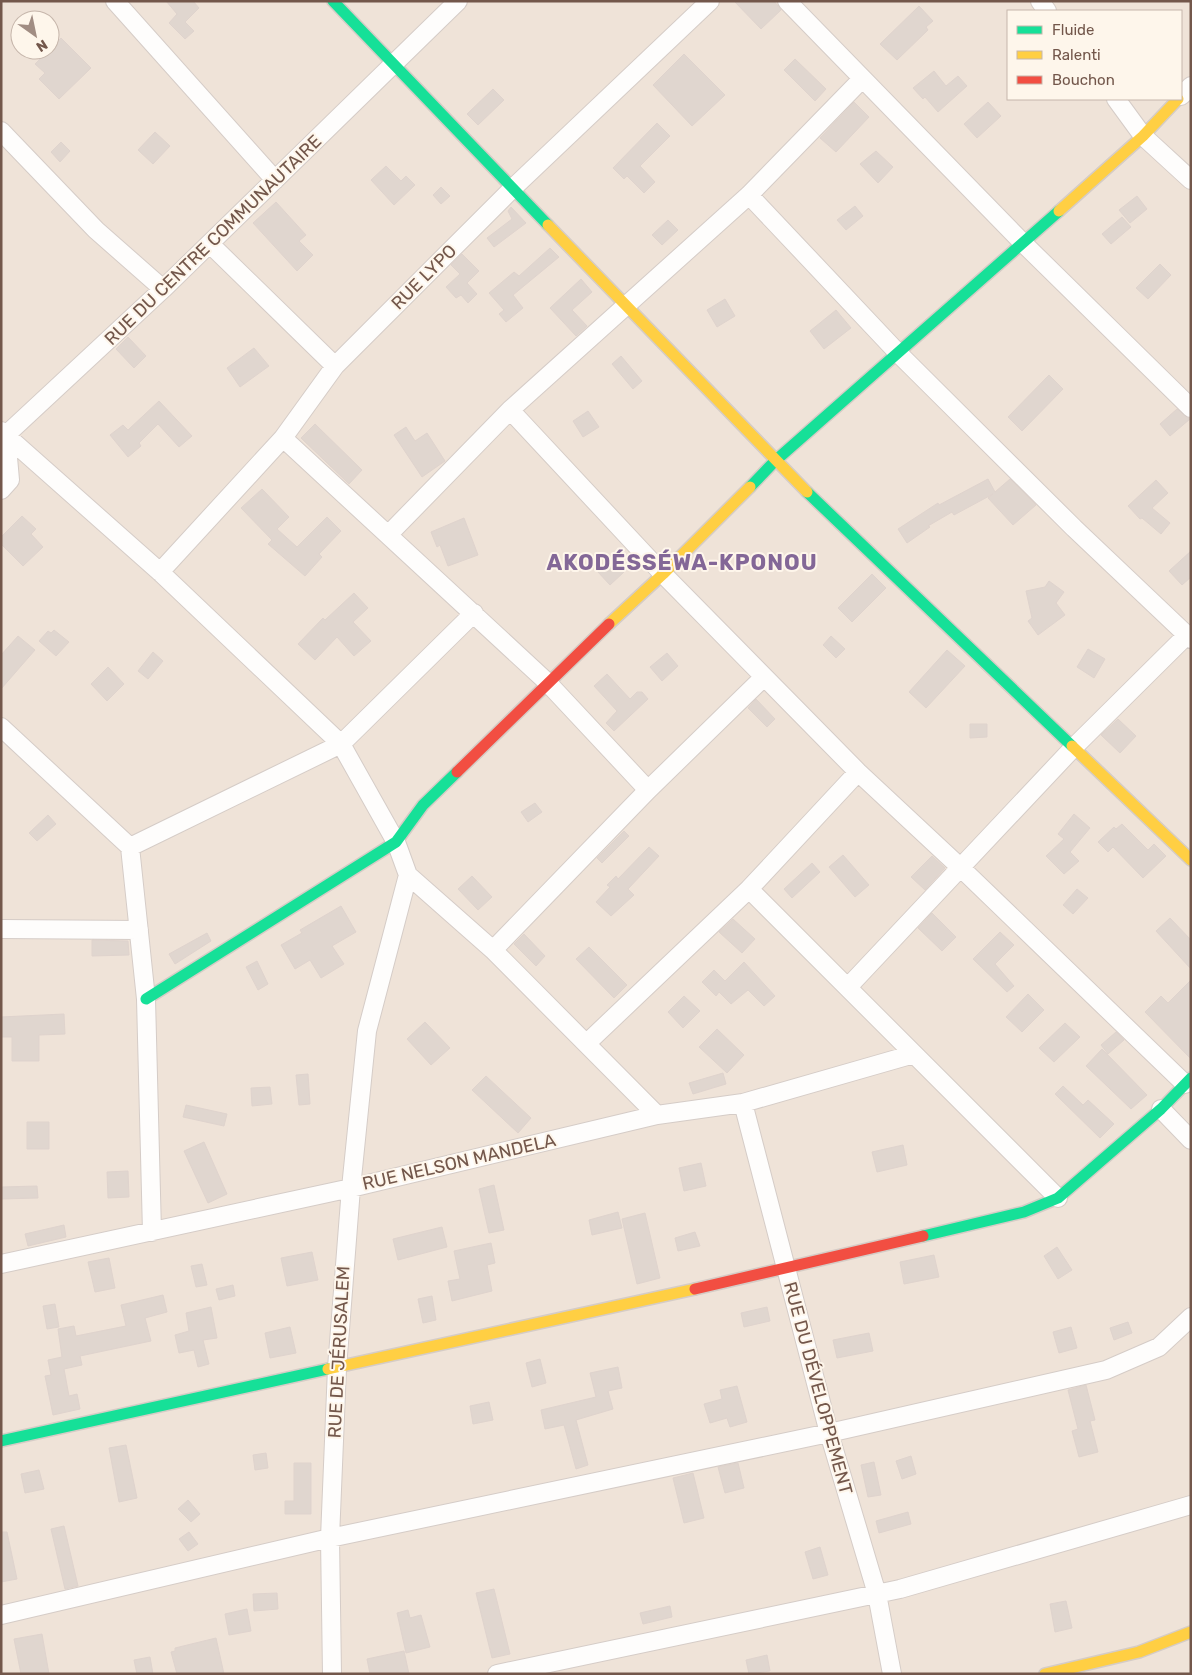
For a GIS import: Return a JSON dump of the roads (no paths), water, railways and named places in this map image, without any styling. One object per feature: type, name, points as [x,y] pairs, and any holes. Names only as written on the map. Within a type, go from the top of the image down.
[{"type":"street","points":[[115,1],[275,180]]},
{"type":"street","points":[[333,1],[775,461],[1191,860]]},
{"type":"street","name":"RUE DU CENTRE COMMUNAUTAIRE","points":[[4,433],[163,289],[458,1]]},
{"type":"street","name":"RUE LYPO","points":[[160,572],[283,438],[304,412],[335,366],[513,188],[710,1]]},
{"type":"street","points":[[787,1],[1022,242],[1191,408]]},
{"type":"street","points":[[388,535],[510,410],[749,196],[862,79]]},
{"type":"street","points":[[1182,96],[1191,86]]},
{"type":"street","points":[[1117,100],[1142,136],[1191,180]]},
{"type":"street","points":[[146,999],[396,842],[423,805],[547,682],[663,574],[775,461],[899,354],[1142,136],[1178,100]]},
{"type":"street","points":[[1,131],[96,230],[163,289]]},
{"type":"street","points":[[749,196],[899,354],[1074,528],[1189,637],[1074,747],[848,987]]},
{"type":"street","points":[[210,244],[335,366]]},
{"type":"street","points":[[1,1441],[785,1269],[1024,1212],[1058,1198],[1161,1109],[1188,1081],[858,772],[663,574],[510,410]]},
{"type":"street","points":[[1,490],[10,480],[4,433]]},
{"type":"street","points":[[4,433],[160,572],[341,744],[396,842],[408,876],[493,950],[587,1042],[657,1115]]},
{"type":"street","points":[[283,438],[547,682],[648,790]]},
{"type":"street","points":[[130,847],[341,744],[474,613]]},
{"type":"street","points":[[493,950],[648,790],[764,677]]},
{"type":"street","points":[[1,727],[130,847],[146,999],[152,1232]]},
{"type":"street","points":[[587,1042],[749,889],[858,772]]},
{"type":"street","name":"RUE DE JÉRUSALEM","points":[[332,1674],[330,1538],[337,1368],[351,1188],[367,1030],[408,876]]},
{"type":"street","points":[[749,889],[1058,1198]]},
{"type":"street","points":[[1,929],[138,930]]},
{"type":"street","name":"RUE NELSON MANDELA","points":[[1,1264],[351,1188],[657,1115],[743,1103],[914,1054]]},
{"type":"street","name":"RUE DU DÉVELOPPEMENT","points":[[743,1103],[829,1433],[876,1594],[892,1674]]},
{"type":"street","points":[[1161,1109],[1191,1140]]},
{"type":"street","points":[[1,1615],[330,1538],[829,1433],[1106,1370],[1159,1347],[1191,1317]]},
{"type":"street","points":[[497,1674],[876,1594],[1191,1505]]},
{"type":"street","points":[[1045,1674],[1139,1652],[1191,1632]]},
{"type":"district","name":"AKODÉSSÉWA-KPONOU","points":[[682,562]]}]
